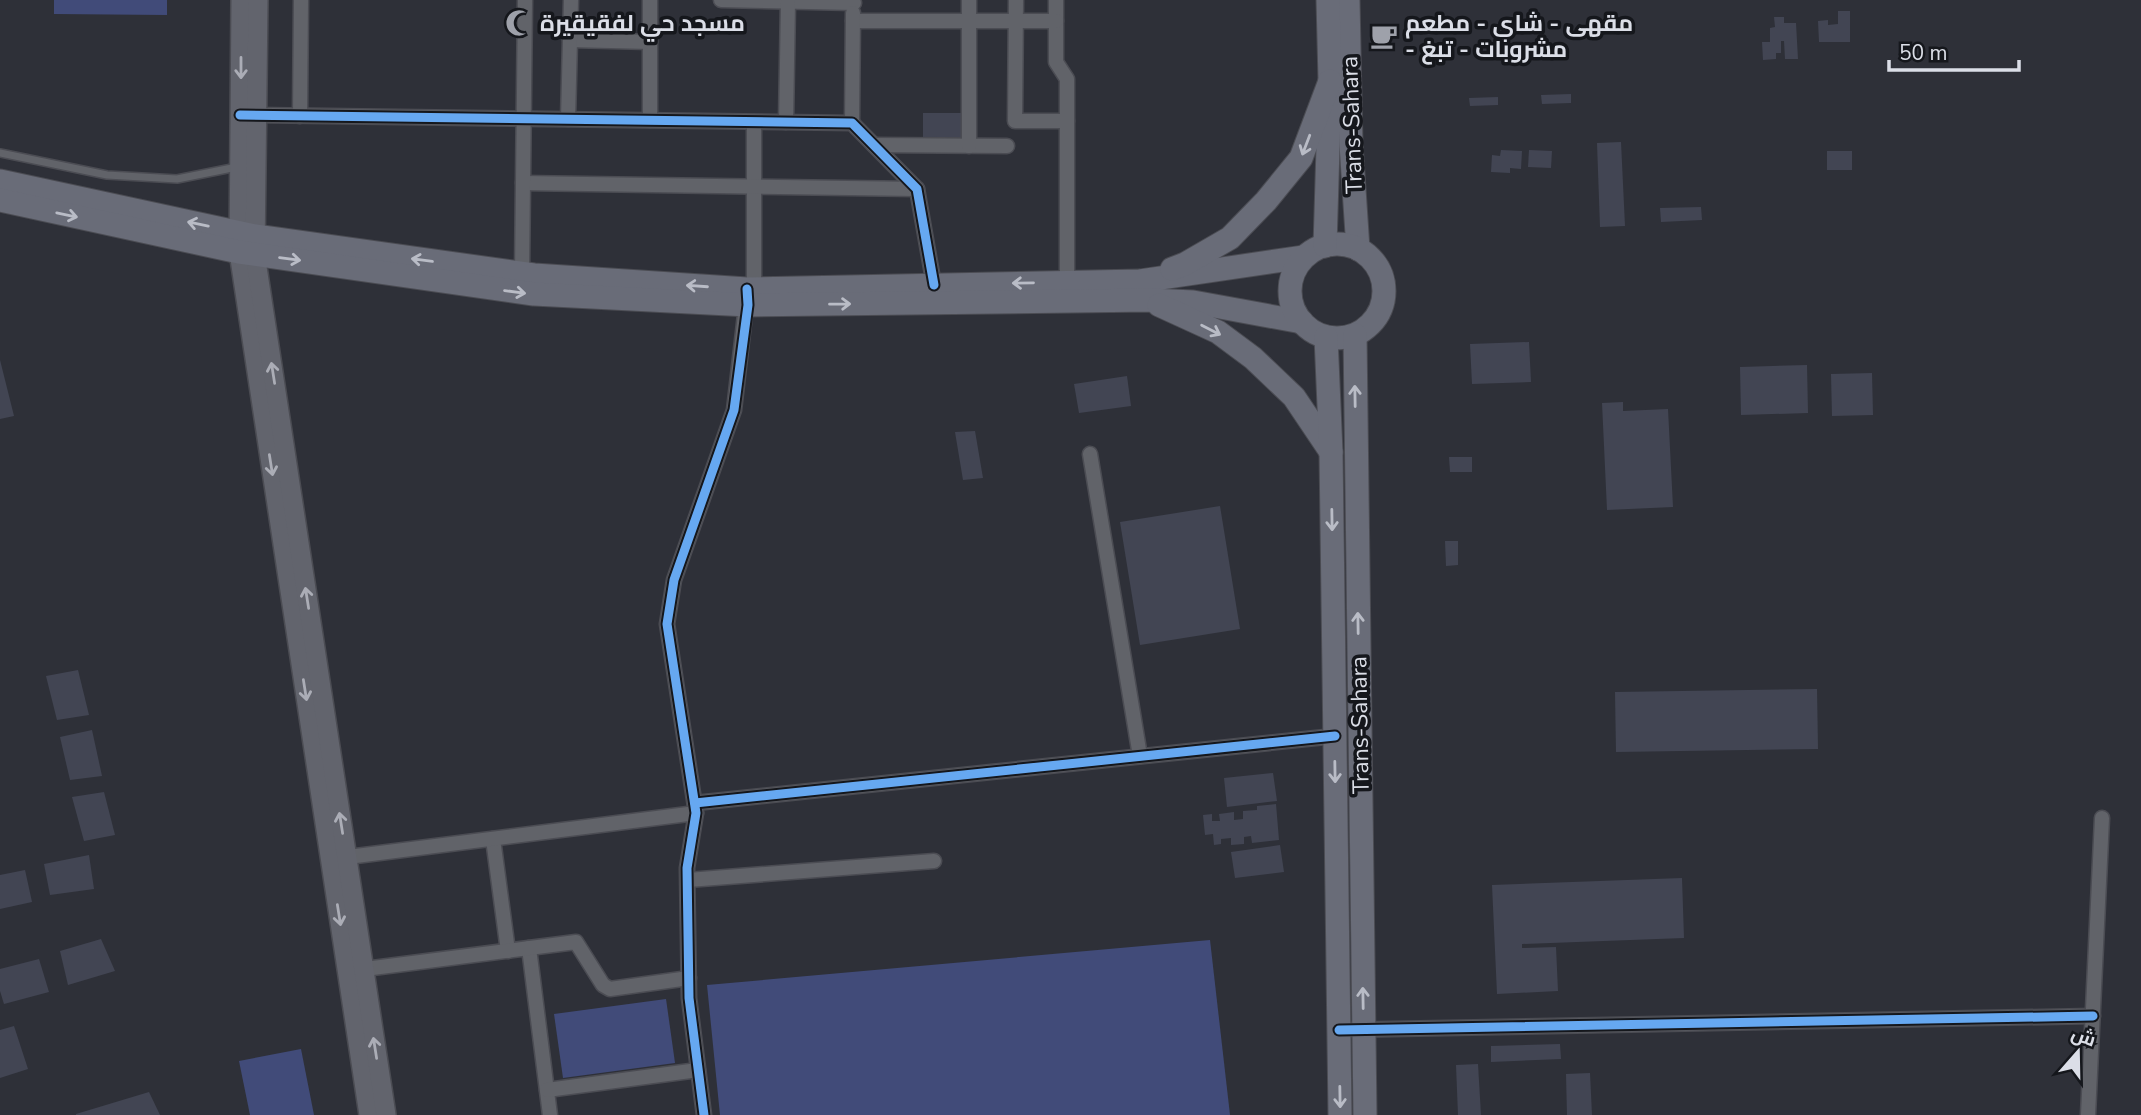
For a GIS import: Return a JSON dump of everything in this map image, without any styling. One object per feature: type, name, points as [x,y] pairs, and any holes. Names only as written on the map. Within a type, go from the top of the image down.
[{"type":"main road","points":[[241,0],[248,115],[247,244]]},
{"type":"main road","points":[[258,0],[248,115],[240,167],[247,244],[355,970],[369,1115]]},
{"type":"main road","name":"Trans-Sahara","points":[[1325,246],[1328,0]]},
{"type":"main road","name":"Trans-Sahara","points":[[1348,0],[1358,249]]},
{"type":"main road","points":[[1145,291],[1230,238],[1266,201],[1301,158],[1329,81]]},
{"type":"main road","points":[[0,181],[247,244],[522,274],[750,294],[934,285],[1067,283],[1145,291],[1302,322]]},
{"type":"main road","points":[[0,200],[534,294],[1145,291],[1304,257],[1325,246],[1337,244],[1358,249],[1370,258],[1379,271],[1383,285],[1383,301],[1377,315],[1367,327],[1354,335],[1326,337],[1302,322],[1294,310],[1290,289],[1296,268],[1304,257]]},
{"type":"main road","points":[[1145,291],[1218,332],[1253,358],[1294,397],[1331,452]]},
{"type":"main road","name":"Trans-Sahara","points":[[1354,335],[1365,1115]]},
{"type":"main road","name":"Trans-Sahara","points":[[1326,337],[1331,452],[1340,1115]]},
{"type":"main road","points":[[355,970],[386,1115]]},
{"type":"street","points":[[300,116],[301,0]]},
{"type":"street","points":[[522,274],[525,0]]},
{"type":"street","points":[[568,119],[571,0]]},
{"type":"street","points":[[650,0],[650,120]]},
{"type":"street","points":[[722,0],[854,1],[852,123]]},
{"type":"street","points":[[969,0],[969,146]]},
{"type":"street","points":[[1016,0],[1015,121],[1067,121]]},
{"type":"street","points":[[1056,0],[1056,62],[1067,79],[1067,283]]},
{"type":"street","points":[[786,122],[788,2]]},
{"type":"street","points":[[853,21],[1056,21]]},
{"type":"street","points":[[570,40],[650,42]]},
{"type":"street","points":[[248,115],[852,123],[917,189],[934,285]]},
{"type":"street","points":[[704,1115],[689,998],[688,880],[695,808],[667,624],[674,580],[734,410],[750,294],[754,122]]},
{"type":"street","points":[[874,145],[1007,146]]},
{"type":"street","points":[[523,183],[917,189]]},
{"type":"street","points":[[1090,454],[1140,756]]},
{"type":"street","points":[[338,858],[493,839],[695,808],[1335,736]]},
{"type":"street","points":[[2088,1115],[2102,818]]},
{"type":"street","points":[[493,839],[508,951]]},
{"type":"street","points":[[688,880],[934,861]]},
{"type":"street","points":[[355,970],[576,942],[603,985],[610,989],[689,978]]},
{"type":"street","points":[[529,948],[550,1115]]},
{"type":"street","points":[[1339,1030],[2093,1016]]},
{"type":"street","points":[[547,1090],[698,1070]]},
{"type":"lane","points":[[0,153],[107,175],[177,179],[240,167]]},
{"type":"shaded area","points":[[54,0],[167,0],[167,15],[54,14]]},
{"type":"shaded area","points":[[1210,940],[1230,1115],[720,1115],[707,985]]},
{"type":"shaded area","points":[[666,999],[675,1063],[563,1078],[554,1014]]},
{"type":"shaded area","points":[[301,1049],[314,1115],[250,1115],[239,1061]]},
{"type":"building","points":[[1838,11],[1850,11],[1850,42],[1819,42],[1818,21],[1828,20],[1828,25],[1838,24]]},
{"type":"building","points":[[1774,17],[1784,17],[1784,23],[1796,23],[1798,59],[1785,59],[1784,41],[1781,41],[1781,53],[1776,53],[1776,59],[1763,60],[1762,42],[1770,42],[1770,28],[1775,27]]},
{"type":"building","points":[[1571,94],[1571,103],[1542,104],[1541,95]]},
{"type":"building","points":[[1498,97],[1498,105],[1470,106],[1469,98]]},
{"type":"building","points":[[923,113],[962,113],[962,138],[923,137]]},
{"type":"building","points":[[1621,142],[1625,226],[1600,227],[1597,143]]},
{"type":"building","points":[[1501,150],[1522,151],[1521,169],[1510,168],[1510,173],[1491,172],[1492,155],[1500,156]]},
{"type":"building","points":[[1529,150],[1552,151],[1551,168],[1528,167]]},
{"type":"building","points":[[1827,151],[1852,151],[1852,170],[1827,170]]},
{"type":"building","points":[[1701,207],[1702,220],[1661,222],[1660,208]]},
{"type":"building","points":[[1529,342],[1531,382],[1472,384],[1470,344]]},
{"type":"building","points":[[0,360],[14,416],[0,419]]},
{"type":"building","points":[[1807,365],[1808,413],[1741,415],[1740,367]]},
{"type":"building","points":[[1872,373],[1873,415],[1832,416],[1831,374]]},
{"type":"building","points":[[1127,376],[1131,406],[1079,413],[1074,384]]},
{"type":"building","points":[[1623,402],[1623,411],[1668,409],[1673,507],[1607,510],[1602,403]]},
{"type":"building","points":[[975,431],[983,478],[963,480],[955,432]]},
{"type":"building","points":[[1449,457],[1472,457],[1472,472],[1450,472]]},
{"type":"building","points":[[1220,506],[1240,629],[1140,645],[1120,522]]},
{"type":"building","points":[[1445,541],[1458,541],[1458,565],[1446,566]]},
{"type":"building","points":[[78,670],[89,715],[57,720],[46,676]]},
{"type":"building","points":[[1817,689],[1818,749],[1616,752],[1615,692]]},
{"type":"building","points":[[92,730],[102,776],[70,780],[60,737]]},
{"type":"building","points":[[1273,773],[1277,801],[1227,807],[1224,778]]},
{"type":"building","points":[[104,792],[115,835],[84,841],[72,797]]},
{"type":"building","points":[[1276,804],[1279,840],[1252,843],[1251,836],[1244,837],[1244,844],[1231,845],[1231,838],[1221,839],[1221,844],[1214,845],[1213,834],[1205,835],[1203,815],[1212,814],[1212,821],[1220,821],[1219,814],[1234,812],[1234,820],[1243,819],[1243,811]]},
{"type":"building","points":[[1280,845],[1284,872],[1235,878],[1231,852]]},
{"type":"building","points":[[89,855],[94,889],[50,895],[44,864]]},
{"type":"building","points":[[25,870],[32,902],[0,909],[0,875]]},
{"type":"building","points":[[1682,878],[1684,938],[1522,944],[1522,948],[1556,947],[1558,991],[1497,994],[1492,885]]},
{"type":"building","points":[[101,939],[115,971],[68,985],[60,951]]},
{"type":"building","points":[[39,959],[49,992],[4,1004],[0,991],[0,969]]},
{"type":"building","points":[[14,1026],[28,1069],[0,1078],[0,1030]]},
{"type":"building","points":[[1560,1044],[1561,1059],[1491,1062],[1491,1046]]},
{"type":"building","points":[[1478,1064],[1481,1115],[1458,1115],[1456,1065]]},
{"type":"building","points":[[1590,1073],[1592,1115],[1567,1115],[1566,1074]]},
{"type":"building","points":[[149,1092],[160,1115],[76,1115],[76,1114]]},
{"type":"cycle path","points":[[240,115],[852,123],[917,189],[934,285]]},
{"type":"cycle path","points":[[704,1115],[689,998],[687,868],[696,813],[667,624],[674,580],[734,410],[748,305],[747,289]]},
{"type":"cycle path","points":[[695,803],[1335,736]]},
{"type":"cycle path","points":[[1339,1030],[2093,1016]]},
{"type":"place","name":"مسجد حي لفقيقيرة","points":[[519,23]]},
{"type":"place","name":"مقهى - شاي - مطعم - مشروبات - تبغ","points":[[1384,36]]}]
